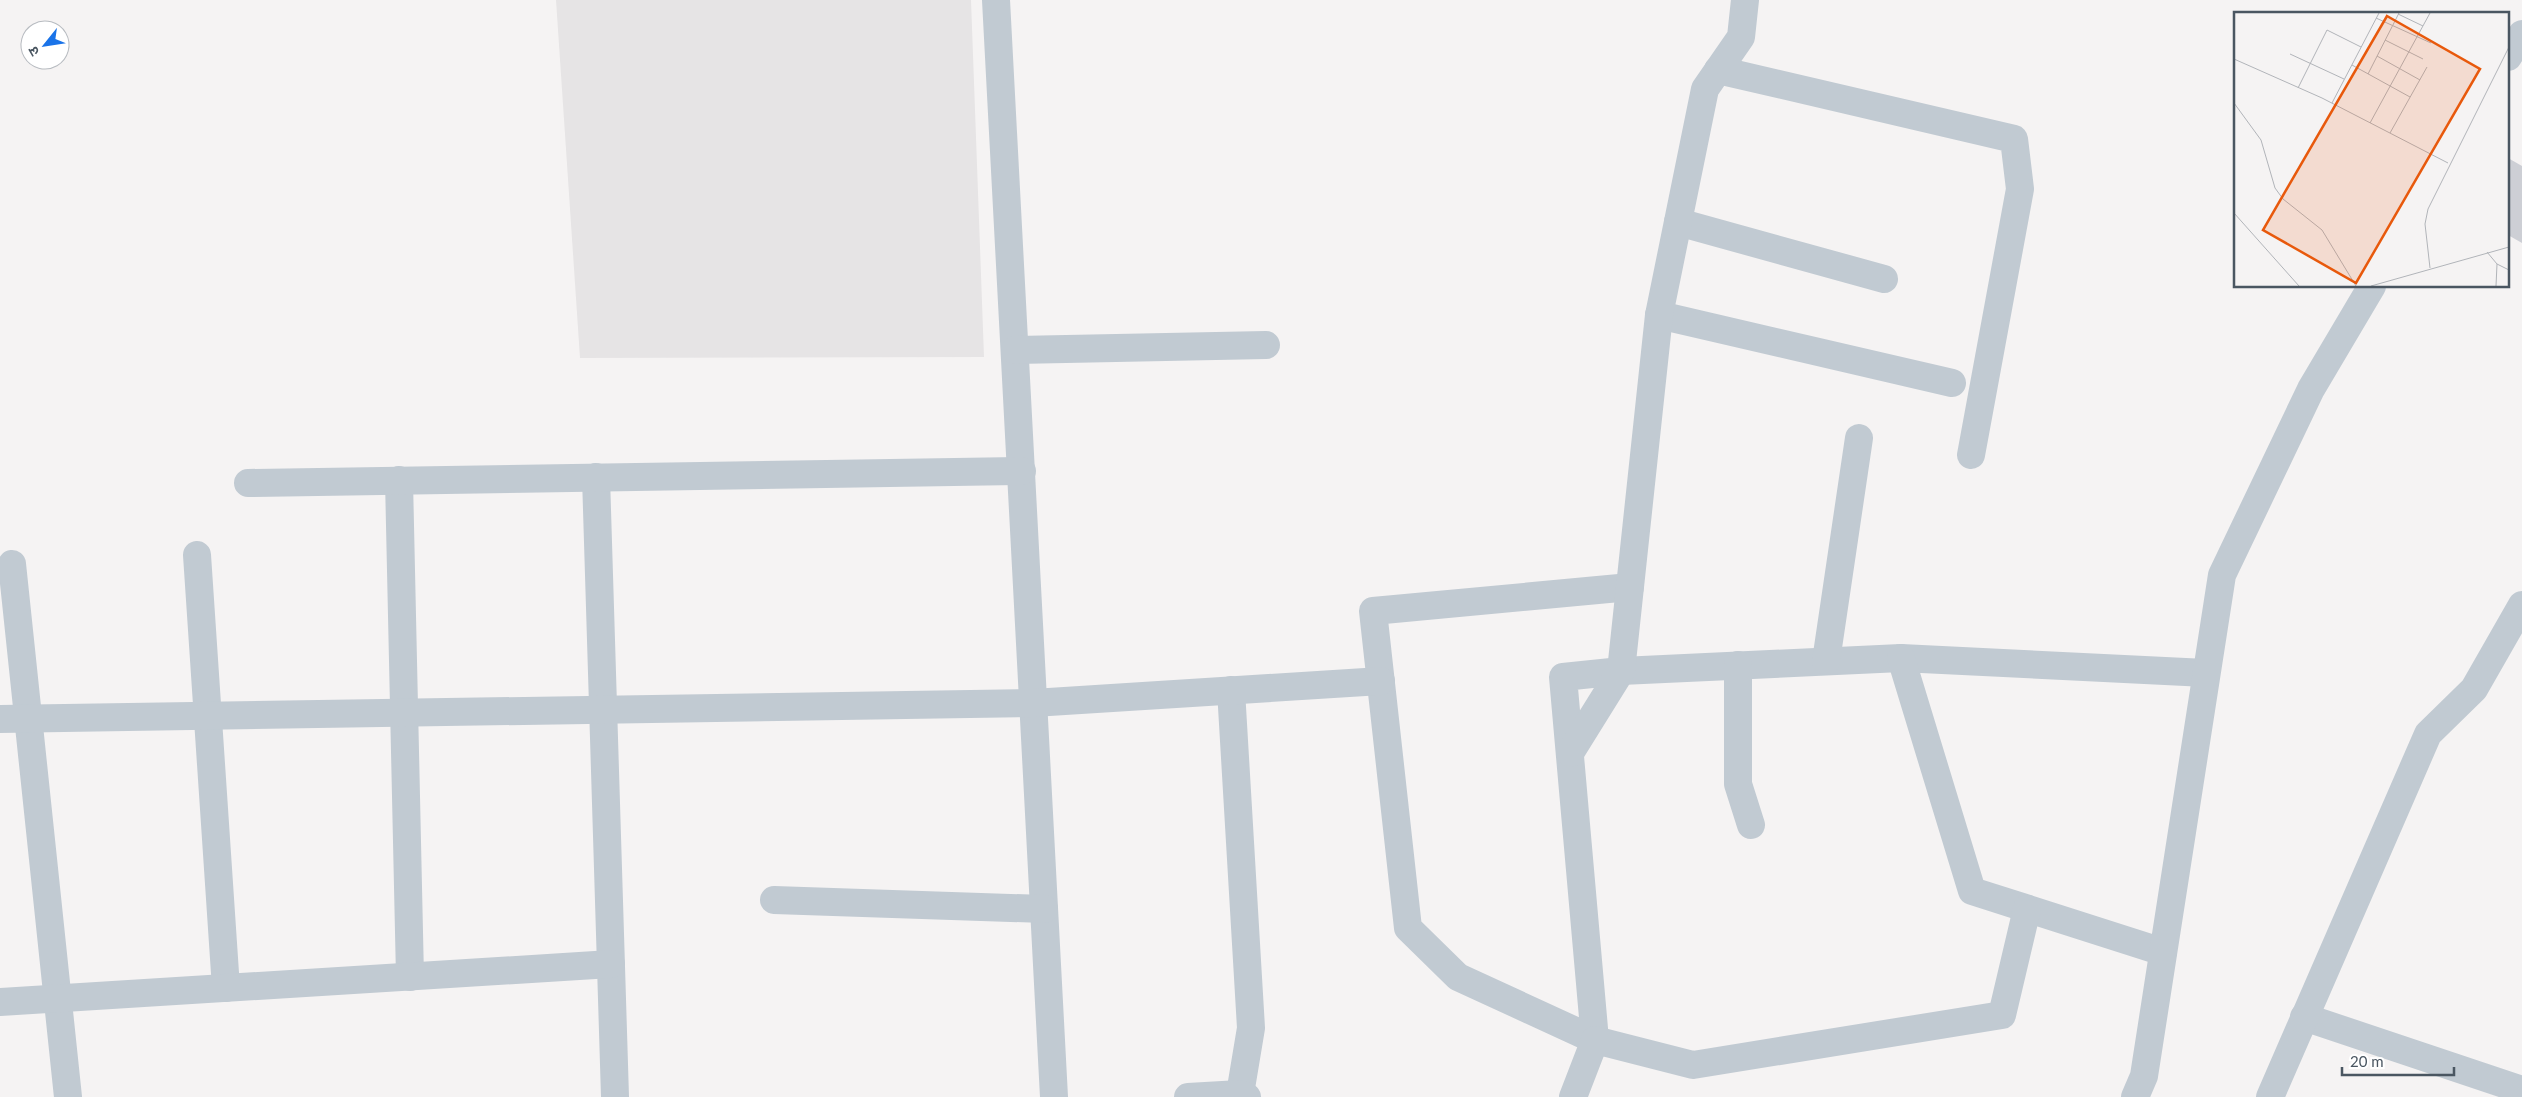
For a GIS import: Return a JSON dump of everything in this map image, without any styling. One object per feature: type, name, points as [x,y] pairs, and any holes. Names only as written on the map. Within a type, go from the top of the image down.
[{"type":"street","points":[[996,0],[1054,1097]]},
{"type":"street","points":[[1570,752],[1621,671],[1659,316],[1705,89],[1741,37],[1745,0]]},
{"type":"street","points":[[2510,54],[2522,34]]},
{"type":"street","points":[[1718,70],[2014,139],[2020,189],[1971,455]]},
{"type":"street","points":[[1678,222],[1884,279]]},
{"type":"street","points":[[2135,1097],[2144,1076],[2222,575],[2311,389],[2371,288]]},
{"type":"street","points":[[1659,316],[1952,383]]},
{"type":"street","points":[[1015,350],[1266,345]]},
{"type":"street","points":[[1826,661],[1859,438]]},
{"type":"street","points":[[248,483],[1022,471]]},
{"type":"street","points":[[596,477],[615,1097]]},
{"type":"street","points":[[398,480],[410,977]]},
{"type":"street","points":[[197,555],[226,988]]},
{"type":"street","points":[[12,564],[68,1097]]},
{"type":"street","points":[[1630,587],[1373,611],[1408,928],[1458,977],[1595,1040],[1693,1065],[2002,1015],[2028,909]]},
{"type":"street","points":[[2270,1097],[2428,734],[2474,689],[2522,606]]},
{"type":"street","points":[[1573,1097],[1595,1040],[1563,677],[1621,671],[1901,658],[2206,673]]},
{"type":"street","points":[[1901,658],[1972,892],[2163,952]]},
{"type":"street","points":[[1738,665],[1738,784],[1751,824]]},
{"type":"street","points":[[0,720],[1033,703],[1381,681]]},
{"type":"street","points":[[1188,1097],[1244,1096],[1251,1028],[1231,690]]},
{"type":"street","points":[[774,900],[1044,910]]},
{"type":"street","points":[[0,1002],[611,964]]},
{"type":"street","points":[[2304,1017],[2522,1090]]},
{"type":"shaded area","points":[[556,0],[971,0],[984,357],[580,358]]},
{"type":"building","points":[[2510,159],[2522,166],[2522,243],[2510,236]]}]
